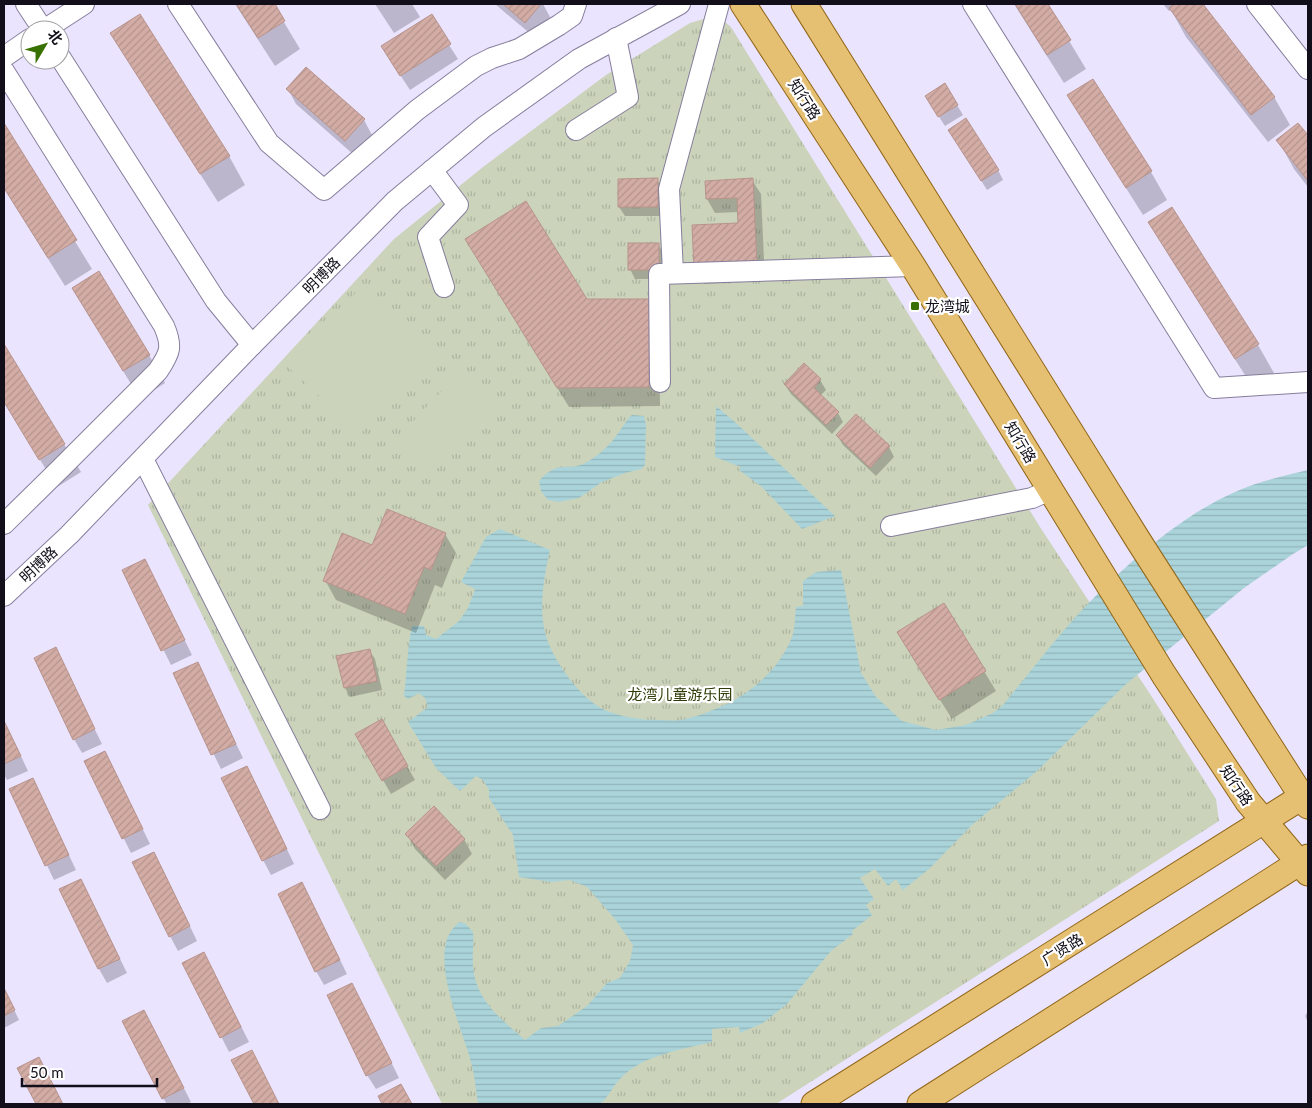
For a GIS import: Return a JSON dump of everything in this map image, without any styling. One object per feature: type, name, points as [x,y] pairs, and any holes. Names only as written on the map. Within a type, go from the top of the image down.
[{"type":"main road","name":"知行路","points":[[743,4],[913,266],[1164,675],[1248,802],[1264,822],[1305,865]]},
{"type":"main road","points":[[804,4],[1138,540],[1306,799]]},
{"type":"main road","name":"广贤路","points":[[814,1104],[1264,822],[1306,799]]},
{"type":"main road","points":[[920,1104],[1305,865]]},
{"type":"street","points":[[26,4],[37,20]]},
{"type":"street","points":[[59,20],[84,4]]},
{"type":"street","points":[[178,4],[269,143],[324,190],[417,110],[476,66],[492,58],[519,49],[572,16],[576,4]]},
{"type":"street","name":"明博路","points":[[4,596],[68,535],[395,201],[484,127],[571,64],[680,4]]},
{"type":"street","points":[[673,273],[669,189],[719,4]]},
{"type":"street","points":[[973,4],[1214,388],[1308,382]]},
{"type":"street","points":[[1257,4],[1308,69]]},
{"type":"street","points":[[576,130],[628,97],[616,38]]},
{"type":"street","points":[[4,57],[20,47]]},
{"type":"street","points":[[68,70],[216,301],[252,345]]},
{"type":"street","points":[[4,72],[164,326],[170,341],[169,354],[158,371],[4,524]]},
{"type":"street","points":[[432,170],[458,205],[428,237],[444,287]]},
{"type":"street","points":[[660,382],[659,274],[913,266]]},
{"type":"street","points":[[142,459],[320,809]]},
{"type":"street","points":[[891,526],[1032,498],[1050,490]]},
{"type":"green space","name":"龙湾儿童游乐园","points":[[717,15],[731,27],[1040,527],[1152,697],[1216,799],[1219,821],[776,1104],[442,1104],[148,505],[394,239],[483,167],[606,75],[690,23]]},
{"type":"green space","points":[[364,284],[437,351],[360,434],[287,366]]},
{"type":"green space","points":[[457,375],[494,409],[434,472],[398,437]]},
{"type":"shaded area","points":[[716,406],[835,516],[802,529],[762,487],[739,470],[741,467],[715,457]]},
{"type":"shaded area","points":[[632,415],[644,416],[646,425],[645,465],[641,469],[602,482],[579,498],[559,502],[548,500],[541,491],[539,481],[552,470],[580,465],[595,457],[603,451]]},
{"type":"shaded area","points":[[1308,470],[1308,545],[1244,588],[1126,684],[1037,771],[973,824],[929,869],[903,890],[896,879],[888,886],[875,869],[860,878],[874,899],[866,905],[872,915],[852,931],[853,934],[831,951],[787,1004],[763,1023],[740,1033],[739,1027],[712,1029],[712,1042],[677,1050],[641,1063],[622,1077],[600,1104],[478,1104],[472,1066],[455,1012],[445,969],[445,950],[449,934],[460,922],[466,924],[473,932],[473,967],[475,979],[484,1000],[507,1025],[525,1040],[541,1028],[558,1026],[587,1006],[607,983],[620,978],[630,961],[633,945],[615,919],[587,887],[570,880],[551,882],[519,877],[513,835],[489,798],[489,790],[483,780],[476,776],[460,791],[436,768],[408,722],[428,707],[425,698],[419,693],[408,699],[404,696],[412,626],[424,626],[426,635],[436,639],[459,621],[468,608],[475,589],[461,582],[486,537],[500,529],[550,550],[542,604],[546,636],[555,657],[578,689],[597,706],[607,711],[638,719],[687,719],[727,704],[747,692],[774,668],[787,648],[793,634],[796,607],[803,606],[803,581],[816,572],[841,570],[861,673],[876,697],[902,721],[936,730],[966,725],[993,713],[1002,706],[1083,609],[1116,576],[1154,543],[1194,514],[1244,488]]},
{"type":"building","points":[[236,4],[275,4],[285,21],[258,38]]},
{"type":"building","points":[[503,4],[541,4],[525,23]]},
{"type":"building","points":[[1015,4],[1048,4],[1071,40],[1047,55]]},
{"type":"building","points":[[1175,4],[1203,4],[1275,97],[1251,115],[1169,8]]},
{"type":"building","points":[[140,14],[230,156],[200,174],[110,33]]},
{"type":"building","points":[[432,14],[451,44],[400,76],[381,46]]},
{"type":"building","points":[[306,67],[365,119],[345,141],[286,89]]},
{"type":"building","points":[[1093,79],[1152,171],[1126,188],[1067,95]]},
{"type":"building","points":[[945,83],[958,105],[938,117],[925,96]]},
{"type":"building","points":[[966,118],[999,170],[981,181],[948,130]]},
{"type":"building","points":[[4,123],[77,240],[48,258],[4,188]]},
{"type":"building","points":[[1298,123],[1308,135],[1308,181],[1276,140]]},
{"type":"building","points":[[658,178],[658,207],[618,207],[618,179]]},
{"type":"building","points":[[753,178],[757,267],[694,269],[692,225],[738,223],[737,198],[706,199],[705,181]]},
{"type":"building","points":[[526,201],[587,299],[649,299],[649,387],[557,388],[465,239]]},
{"type":"building","points":[[1172,207],[1259,344],[1235,359],[1148,222]]},
{"type":"building","points":[[628,243],[659,243],[659,270],[628,270]]},
{"type":"building","points":[[99,271],[150,355],[123,371],[72,288]]},
{"type":"building","points":[[4,344],[65,444],[39,460],[4,402]]},
{"type":"building","points":[[804,363],[821,379],[814,388],[839,412],[826,425],[784,384]]},
{"type":"building","points":[[856,414],[890,446],[870,468],[836,435]]},
{"type":"building","points":[[387,509],[446,533],[431,570],[424,567],[405,614],[323,581],[342,533],[372,545]]},
{"type":"building","points":[[145,559],[185,640],[161,651],[122,570]]},
{"type":"building","points":[[944,603],[986,671],[939,700],[897,632]]},
{"type":"building","points":[[56,647],[95,729],[73,740],[34,658]]},
{"type":"building","points":[[370,649],[377,681],[344,688],[336,656]]},
{"type":"building","points":[[198,662],[236,744],[211,755],[173,673]]},
{"type":"building","points":[[382,719],[408,766],[382,781],[355,734]]},
{"type":"building","points":[[4,721],[21,756],[4,764]]},
{"type":"building","points":[[105,751],[143,829],[122,839],[84,761]]},
{"type":"building","points":[[247,766],[287,849],[262,861],[221,778]]},
{"type":"building","points":[[33,778],[69,855],[45,866],[9,789]]},
{"type":"building","points":[[434,806],[465,839],[436,866],[405,834]]},
{"type":"building","points":[[154,852],[190,926],[169,937],[132,862]]},
{"type":"building","points":[[81,879],[120,959],[98,969],[59,889]]},
{"type":"building","points":[[302,882],[340,960],[315,972],[278,894]]},
{"type":"building","points":[[204,952],[241,1027],[220,1038],[182,963]]},
{"type":"building","points":[[352,983],[392,1063],[366,1076],[327,995]]},
{"type":"building","points":[[4,988],[15,1010],[4,1016]]},
{"type":"building","points":[[144,1010],[184,1088],[162,1099],[122,1021]]},
{"type":"building","points":[[252,1050],[279,1104],[254,1104],[231,1060]]},
{"type":"building","points":[[39,1057],[63,1104],[36,1104],[17,1068]]},
{"type":"building","points":[[401,1084],[412,1104],[382,1104],[378,1096]]},
{"type":"place","name":"龙湾城","points":[[915,306]]}]
